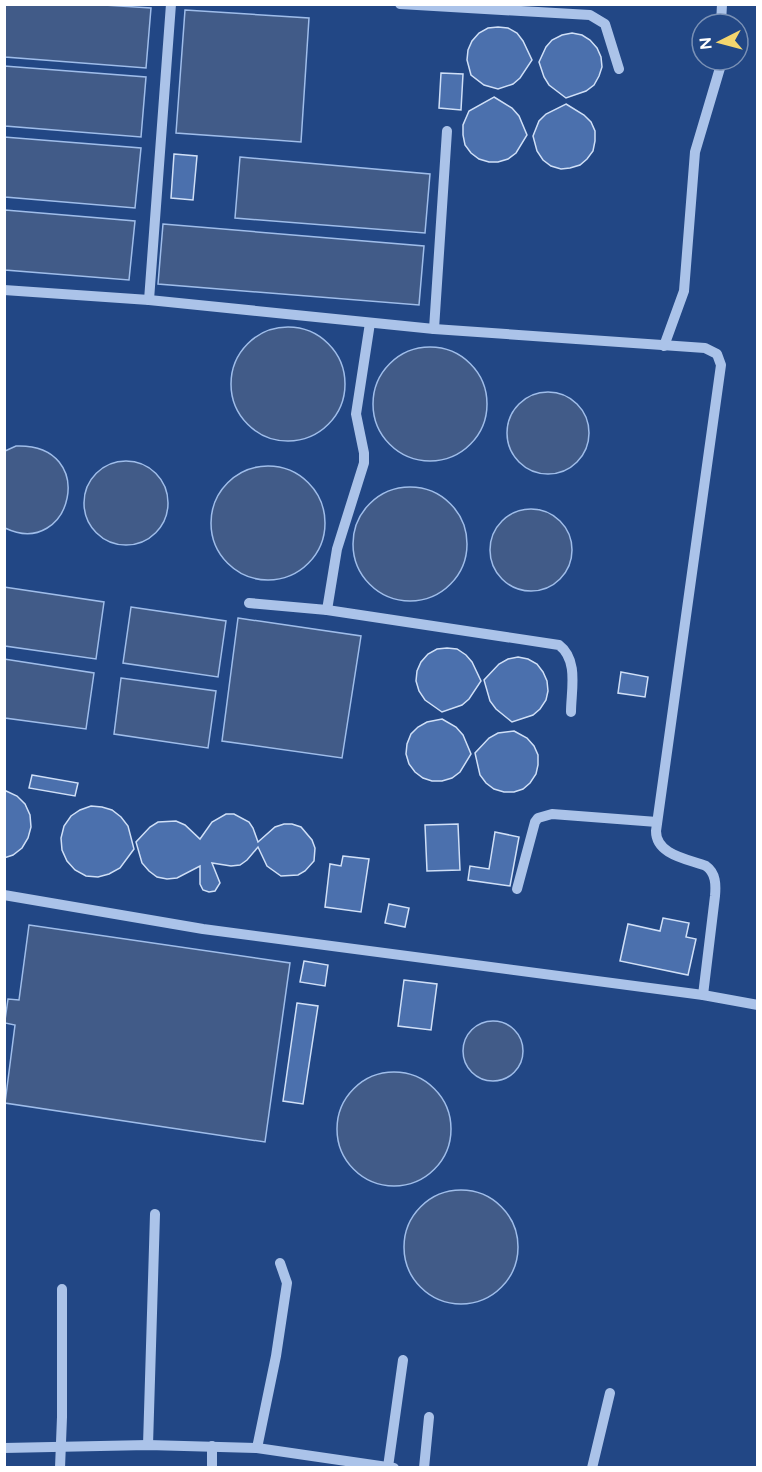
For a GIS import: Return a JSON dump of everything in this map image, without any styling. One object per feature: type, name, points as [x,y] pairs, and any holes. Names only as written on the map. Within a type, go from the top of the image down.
[{"type":"street","points":[[148,300],[171,4]]},
{"type":"street","points":[[400,4],[590,15],[605,24],[619,69]]},
{"type":"street","points":[[664,346],[684,291],[695,152],[719,72]]},
{"type":"street","points":[[434,329],[447,130]]},
{"type":"street","points":[[4,290],[148,300],[434,329],[705,348],[714,351],[721,365],[656,836],[664,850],[706,867],[714,876],[716,884],[703,995]]},
{"type":"street","points":[[327,610],[337,549],[364,463],[356,414],[370,323]]},
{"type":"street","points":[[249,603],[327,610],[559,645],[571,660],[571,712]]},
{"type":"street","points":[[517,889],[538,818],[552,814],[657,822]]},
{"type":"street","points":[[4,895],[203,929],[703,995],[758,1005]]},
{"type":"street","points":[[148,1445],[155,1214]]},
{"type":"street","points":[[257,1448],[276,1356],[287,1283],[280,1263]]},
{"type":"street","points":[[60,1467],[62,1289]]},
{"type":"street","points":[[4,1448],[148,1445],[257,1448],[391,1467],[403,1360]]},
{"type":"street","points":[[592,1467],[610,1393]]},
{"type":"street","points":[[424,1467],[429,1417]]},
{"type":"street","points":[[212,1446],[212,1467]]},
{"type":"water","points":[[5,5],[104,5],[151,8],[146,68],[5,57]]},
{"type":"water","points":[[185,10],[309,18],[301,142],[176,133]]},
{"type":"water","points":[[4,66],[146,77],[141,137],[5,126]]},
{"type":"water","points":[[4,137],[141,148],[135,208],[5,197]]},
{"type":"water","points":[[240,157],[430,174],[425,233],[235,218]]},
{"type":"water","points":[[5,210],[135,221],[129,280],[5,270]]},
{"type":"water","points":[[163,224],[424,246],[419,305],[158,284]]},
{"type":"water","points":[[288,327],[310,331],[328,344],[341,362],[345,384],[341,406],[328,424],[310,437],[288,441],[266,437],[248,424],[235,406],[231,384],[235,362],[248,344],[266,331]]},
{"type":"water","points":[[430,347],[452,351],[471,363],[483,382],[487,404],[483,426],[471,445],[452,457],[430,461],[408,457],[389,445],[377,426],[373,404],[377,382],[389,363],[408,351]]},
{"type":"water","points":[[548,392],[564,396],[577,404],[585,417],[589,433],[585,449],[577,462],[564,470],[548,474],[532,470],[519,462],[511,449],[507,433],[511,417],[519,404],[532,396]]},
{"type":"water","points":[[16,446],[42,450],[59,462],[67,479],[67,498],[60,515],[47,528],[28,534],[5,528],[5,451]]},
{"type":"water","points":[[126,461],[149,468],[161,480],[168,503],[161,526],[149,538],[126,545],[103,538],[91,526],[84,503],[91,480],[103,468]]},
{"type":"water","points":[[268,466],[290,470],[309,482],[321,501],[325,523],[321,545],[309,564],[290,576],[268,580],[246,576],[227,564],[215,545],[211,523],[215,501],[227,482],[246,470]]},
{"type":"water","points":[[410,487],[432,491],[451,503],[463,522],[467,544],[463,566],[451,585],[432,597],[410,601],[388,597],[369,585],[357,566],[353,544],[357,522],[369,503],[388,491]]},
{"type":"water","points":[[531,509],[554,516],[560,521],[565,527],[572,550],[565,573],[560,579],[554,584],[531,591],[508,584],[502,579],[497,573],[490,550],[497,527],[502,521],[508,516]]},
{"type":"water","points":[[4,587],[104,602],[96,659],[5,646]]},
{"type":"water","points":[[131,607],[226,621],[218,677],[123,663]]},
{"type":"water","points":[[238,618],[361,636],[342,758],[222,741]]},
{"type":"water","points":[[4,659],[94,673],[86,729],[5,718]]},
{"type":"water","points":[[121,678],[216,691],[208,748],[114,734]]},
{"type":"water","points":[[29,925],[290,963],[265,1142],[5,1103],[15,1025],[5,1023],[5,1020],[8,999],[19,1000]]},
{"type":"water","points":[[493,1021],[514,1030],[523,1051],[514,1072],[493,1081],[472,1072],[463,1051],[472,1030]]},
{"type":"water","points":[[394,1072],[416,1076],[434,1089],[447,1107],[451,1129],[447,1151],[434,1169],[416,1182],[394,1186],[372,1182],[354,1169],[341,1151],[337,1129],[341,1107],[354,1089],[372,1076]]},
{"type":"water","points":[[461,1190],[483,1194],[501,1207],[514,1225],[518,1247],[514,1269],[501,1287],[483,1300],[461,1304],[439,1300],[421,1287],[408,1269],[404,1247],[408,1225],[421,1207],[439,1194]]},
{"type":"building","points":[[488,28],[508,28],[517,33],[532,60],[513,84],[498,89],[484,85],[471,75],[467,60],[472,41],[479,33]]},
{"type":"building","points":[[572,33],[590,40],[601,57],[602,67],[594,85],[586,91],[566,98],[549,85],[539,62],[552,40]]},
{"type":"building","points":[[441,73],[463,74],[461,110],[439,108]]},
{"type":"building","points":[[494,97],[512,108],[519,116],[527,135],[516,153],[508,159],[489,162],[479,159],[465,145],[463,125],[469,111]]},
{"type":"building","points":[[566,104],[591,122],[595,131],[595,141],[593,151],[580,165],[561,169],[543,160],[537,151],[533,136],[539,121],[546,114]]},
{"type":"building","points":[[174,154],[197,156],[193,200],[171,198]]},
{"type":"building","points":[[437,649],[457,649],[466,655],[481,681],[462,705],[442,712],[425,700],[416,681],[421,662],[428,654]]},
{"type":"building","points":[[518,657],[537,664],[547,681],[548,691],[546,700],[540,709],[533,715],[512,722],[490,701],[484,680],[499,664]]},
{"type":"building","points":[[621,672],[648,677],[645,697],[618,693]]},
{"type":"building","points":[[442,719],[456,727],[463,735],[471,754],[460,772],[452,778],[432,781],[423,778],[409,764],[406,754],[407,744],[411,734],[418,727],[427,722]]},
{"type":"building","points":[[514,731],[527,738],[534,746],[538,755],[538,765],[536,774],[523,789],[504,792],[494,789],[480,775],[475,753],[489,738],[498,733]]},
{"type":"building","points":[[32,775],[78,783],[75,796],[29,788]]},
{"type":"building","points":[[4,790],[17,796],[25,804],[30,815],[31,827],[22,848],[4,858]]},
{"type":"building","points":[[91,806],[112,810],[121,817],[128,826],[134,849],[120,868],[98,877],[86,876],[75,870],[67,861],[62,850],[61,838],[64,826],[71,816]]},
{"type":"building","points":[[226,814],[234,814],[249,822],[258,842],[275,827],[292,824],[301,827],[312,840],[315,848],[314,861],[298,875],[281,876],[267,866],[258,847],[240,865],[212,863],[220,883],[215,891],[209,892],[203,890],[200,884],[200,866],[177,878],[167,879],[157,877],[142,863],[136,842],[158,822],[176,821],[185,825],[200,839],[212,822]]},
{"type":"building","points":[[458,824],[460,870],[427,871],[425,825]]},
{"type":"building","points":[[495,832],[519,837],[510,886],[468,880],[470,866],[489,869]]},
{"type":"building","points":[[343,856],[369,859],[361,912],[325,907],[330,864],[341,866]]},
{"type":"building","points":[[389,904],[409,908],[405,927],[385,923]]},
{"type":"building","points":[[663,918],[689,923],[686,937],[696,939],[688,975],[620,961],[628,924],[660,931]]},
{"type":"building","points":[[304,961],[328,965],[325,986],[300,982]]},
{"type":"building","points":[[404,980],[437,984],[431,1030],[398,1026]]},
{"type":"building","points":[[297,1003],[318,1006],[303,1104],[283,1101]]}]
